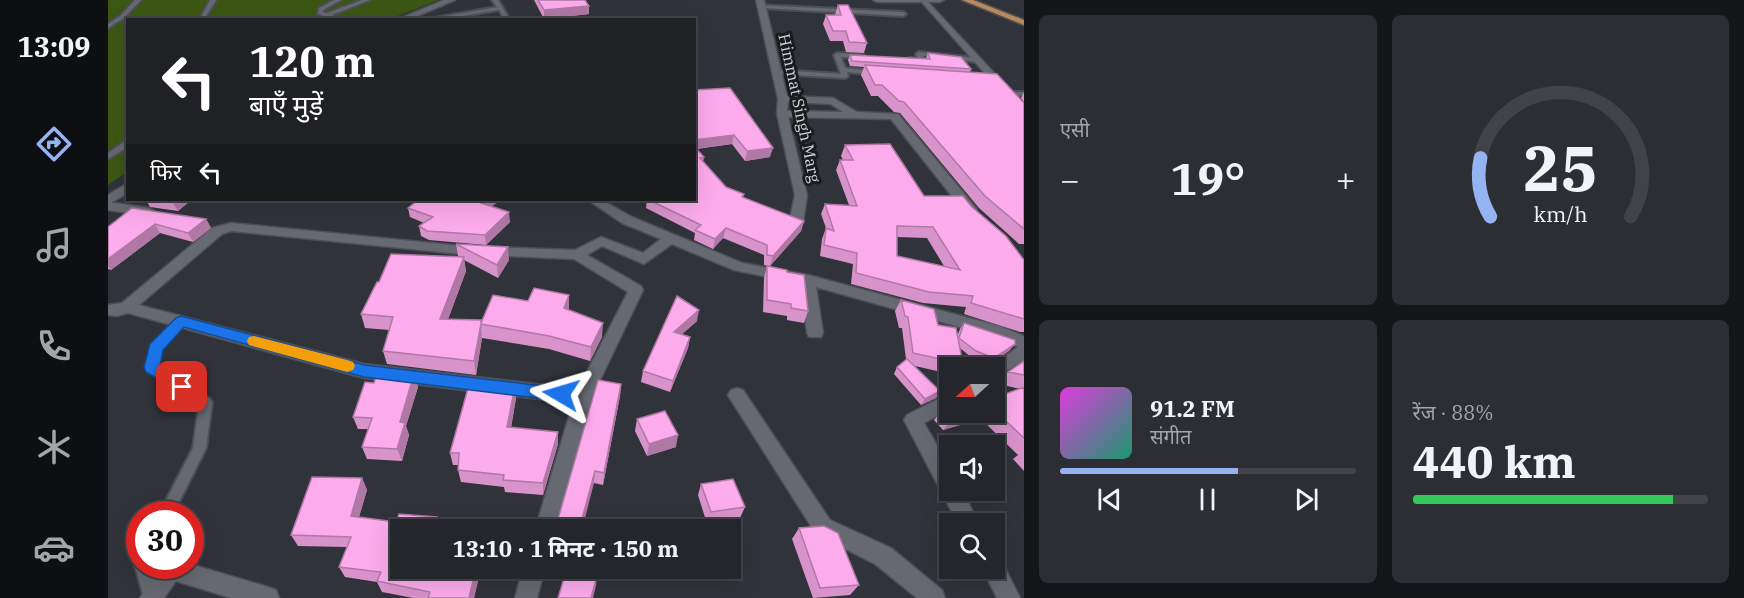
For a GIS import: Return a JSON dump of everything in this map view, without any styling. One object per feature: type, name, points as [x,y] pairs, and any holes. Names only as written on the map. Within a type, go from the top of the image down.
[{"type":"main road","points":[[966,0],[1024,23]]},
{"type":"main road","points":[[991,0],[1005,5]]},
{"type":"street","points":[[405,18],[451,0]]},
{"type":"street","points":[[877,0],[940,0]]},
{"type":"street","points":[[916,1],[977,60],[1024,111]]},
{"type":"street","name":"Himmat Singh Marg","points":[[761,3],[783,99],[782,114],[801,195],[796,223]]},
{"type":"street","points":[[783,99],[833,101],[855,115]]},
{"type":"street","points":[[782,114],[894,116],[980,220]]},
{"type":"street","points":[[108,200],[126,188]]},
{"type":"street","points":[[596,201],[627,220],[739,267],[808,280],[993,330],[1024,344]]},
{"type":"street","points":[[108,206],[167,215]]},
{"type":"street","points":[[202,221],[461,250],[577,255],[636,290],[583,397],[548,519]]},
{"type":"street","points":[[108,310],[127,307],[217,231],[237,226]]},
{"type":"street","points":[[577,255],[601,241],[644,259],[670,239]]},
{"type":"street","points":[[808,280],[815,333]]},
{"type":"street","points":[[127,307],[364,371],[583,397]]},
{"type":"street","points":[[1005,365],[1024,351]]},
{"type":"street","points":[[737,395],[823,527],[883,556],[934,598]]},
{"type":"street","points":[[939,406],[913,420],[939,468]]},
{"type":"street","points":[[151,597],[171,569],[268,598]]},
{"type":"street","points":[[526,598],[531,579]]},
{"type":"street","points":[[999,579],[1009,598]]},
{"type":"lane","points":[[108,26],[138,0]]},
{"type":"lane","points":[[202,18],[213,0]]},
{"type":"lane","points":[[336,0],[321,9],[320,13],[336,18]]},
{"type":"lane","points":[[328,15],[367,0]]},
{"type":"lane","points":[[495,0],[506,18]]},
{"type":"lane","points":[[761,3],[903,14]]},
{"type":"lane","points":[[436,18],[499,8]]},
{"type":"lane","points":[[909,59],[921,60],[919,54],[977,60]]},
{"type":"lane","points":[[777,72],[845,76],[837,55],[873,57]]},
{"type":"lane","points":[[842,70],[890,74]]},
{"type":"lane","points":[[985,80],[997,81]]},
{"type":"lane","points":[[1008,93],[1024,94]]},
{"type":"lane","points":[[108,157],[126,144]]},
{"type":"lane","points":[[172,501],[199,448],[206,403],[152,367],[156,348],[181,321]]},
{"type":"lane","points":[[146,579],[151,597]]},
{"type":"green space","points":[[108,0],[439,0],[393,18],[126,18],[126,173],[108,185]]},
{"type":"building","points":[[538,0],[585,0],[589,6],[544,10]]},
{"type":"building","points":[[838,5],[848,5],[867,43],[849,42],[846,31],[833,31],[826,15],[841,15]]},
{"type":"building","points":[[928,53],[961,57],[971,69],[852,61],[850,55],[930,59]]},
{"type":"building","points":[[865,65],[997,74],[1024,103],[1024,229],[985,196],[904,102],[899,101],[882,85],[875,85]]},
{"type":"building","points":[[730,88],[773,148],[747,151],[734,135],[696,140],[696,90]]},
{"type":"building","points":[[890,144],[924,196],[963,196],[972,207],[1006,236],[1024,260],[1024,319],[971,303],[973,296],[929,292],[856,273],[857,253],[824,245],[826,228],[834,231],[825,204],[857,206],[840,160],[853,160],[845,145]],"holes":[[[897,226],[933,227],[960,270],[897,256]]]},
{"type":"building","points":[[696,148],[704,157],[700,158],[726,187],[744,194],[742,197],[804,221],[773,256],[767,255],[767,245],[726,228],[715,239],[695,230],[701,225],[651,201],[696,201]]},
{"type":"building","points":[[417,201],[484,201],[481,203],[509,212],[485,235],[427,231],[419,226],[433,217],[408,208]]},
{"type":"building","points":[[132,208],[206,219],[188,233],[155,224],[108,259],[108,227]]},
{"type":"building","points":[[456,244],[508,247],[497,265]]},
{"type":"building","points":[[391,254],[464,257],[440,319],[481,320],[481,323],[493,295],[528,301],[534,288],[569,295],[564,308],[603,323],[591,347],[549,336],[481,324],[474,361],[383,351],[393,317],[361,314]]},
{"type":"building","points":[[767,266],[804,275],[808,311],[791,308],[791,304],[767,300]]},
{"type":"building","points":[[677,296],[699,310],[674,332],[690,337],[673,381],[643,371]]},
{"type":"building","points":[[901,300],[934,309],[938,325],[956,328],[962,357],[939,359],[913,353],[908,317],[905,316]]},
{"type":"building","points":[[964,323],[1015,340],[1015,344],[996,357],[991,357],[976,351],[959,338]]},
{"type":"building","points":[[907,359],[939,392],[925,399],[897,367]]},
{"type":"building","points":[[1024,361],[1024,375],[1008,372]]},
{"type":"building","points":[[378,370],[414,374],[400,422],[405,423],[397,449],[362,447],[372,418],[353,417],[365,382],[374,383]]},
{"type":"building","points":[[598,380],[621,384],[604,473],[595,471],[582,519],[558,519]]},
{"type":"building","points":[[470,381],[515,386],[507,427],[558,432],[543,483],[503,480],[504,475],[458,470],[459,453],[450,453]]},
{"type":"building","points":[[1024,387],[1024,438],[1005,420],[1005,394]]},
{"type":"building","points":[[665,411],[678,435],[649,444],[637,419]]},
{"type":"building","points":[[312,477],[362,478],[351,516],[390,521],[390,579],[473,579],[469,598],[428,598],[430,592],[377,581],[381,572],[339,567],[351,537],[291,535]]},
{"type":"building","points":[[733,479],[745,507],[711,512],[701,484]]},
{"type":"building","points":[[399,514],[437,517],[437,519],[397,519]]},
{"type":"building","points":[[824,526],[838,533],[859,585],[820,588],[799,528]]},
{"type":"building","points":[[564,579],[596,579],[591,598],[558,598]]},
{"type":"slow traffic","points":[[254,341],[347,366]]},
{"type":"route","points":[[182,387],[152,367],[156,348],[181,321],[364,371],[561,394]]}]
